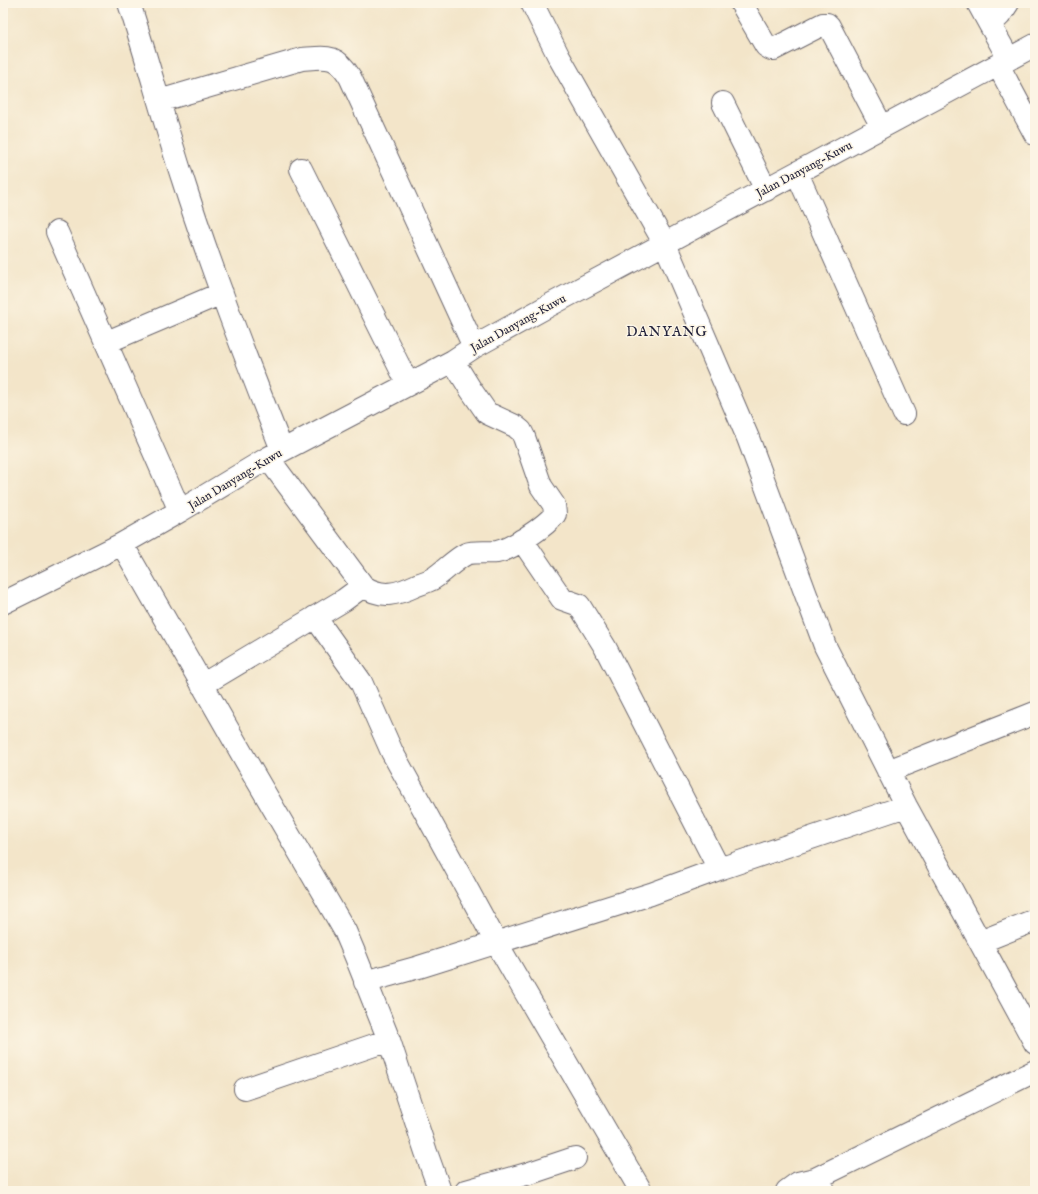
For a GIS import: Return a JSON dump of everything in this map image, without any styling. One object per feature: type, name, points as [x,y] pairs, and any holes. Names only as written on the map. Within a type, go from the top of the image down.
[{"type":"street","points":[[129,3],[183,181],[234,328],[275,454],[363,586],[372,592],[378,594],[401,593],[434,578],[467,554],[498,552],[522,540],[550,520],[555,514],[554,505],[541,486],[521,431],[515,426],[487,413],[453,361]]},
{"type":"street","points":[[532,3],[560,57],[665,244],[748,438],[825,646],[906,806],[1035,1043]]},
{"type":"street","points":[[741,3],[766,46],[771,49],[774,49],[823,24],[827,24],[882,127]]},
{"type":"street","points":[[978,3],[990,25],[1003,62],[1035,134]]},
{"type":"street","points":[[990,25],[1000,15],[1008,3]]},
{"type":"street","name":"Jalan Danyang-Kuwu","points":[[3,603],[122,544],[275,454],[453,361],[474,347],[1035,44]]},
{"type":"street","points":[[159,101],[302,59],[319,57],[332,58],[338,62],[350,78],[474,347]]},
{"type":"street","points":[[723,104],[766,190]]},
{"type":"street","points":[[301,168],[408,384]]},
{"type":"street","points":[[797,173],[904,414]]},
{"type":"street","points":[[57,232],[107,342],[180,511]]},
{"type":"street","points":[[107,342],[222,294]]},
{"type":"street","points":[[522,540],[562,599],[579,605],[605,647],[718,869]]},
{"type":"street","points":[[122,544],[344,931],[356,956],[389,1040],[440,1191]]},
{"type":"street","points":[[202,685],[344,600],[363,586]]},
{"type":"street","points":[[316,616],[361,682],[392,752],[496,942],[641,1191]]},
{"type":"street","points":[[888,771],[1035,713]]},
{"type":"street","points":[[365,982],[419,967],[651,894],[718,869],[906,806]]},
{"type":"street","points":[[980,942],[1035,920]]},
{"type":"street","points":[[245,1089],[389,1040]]},
{"type":"street","points":[[787,1191],[798,1183],[820,1185],[1035,1071]]},
{"type":"street","points":[[466,1191],[530,1173],[575,1158]]},
{"type":"district","name":"DANYANG","points":[[667,331]]}]
